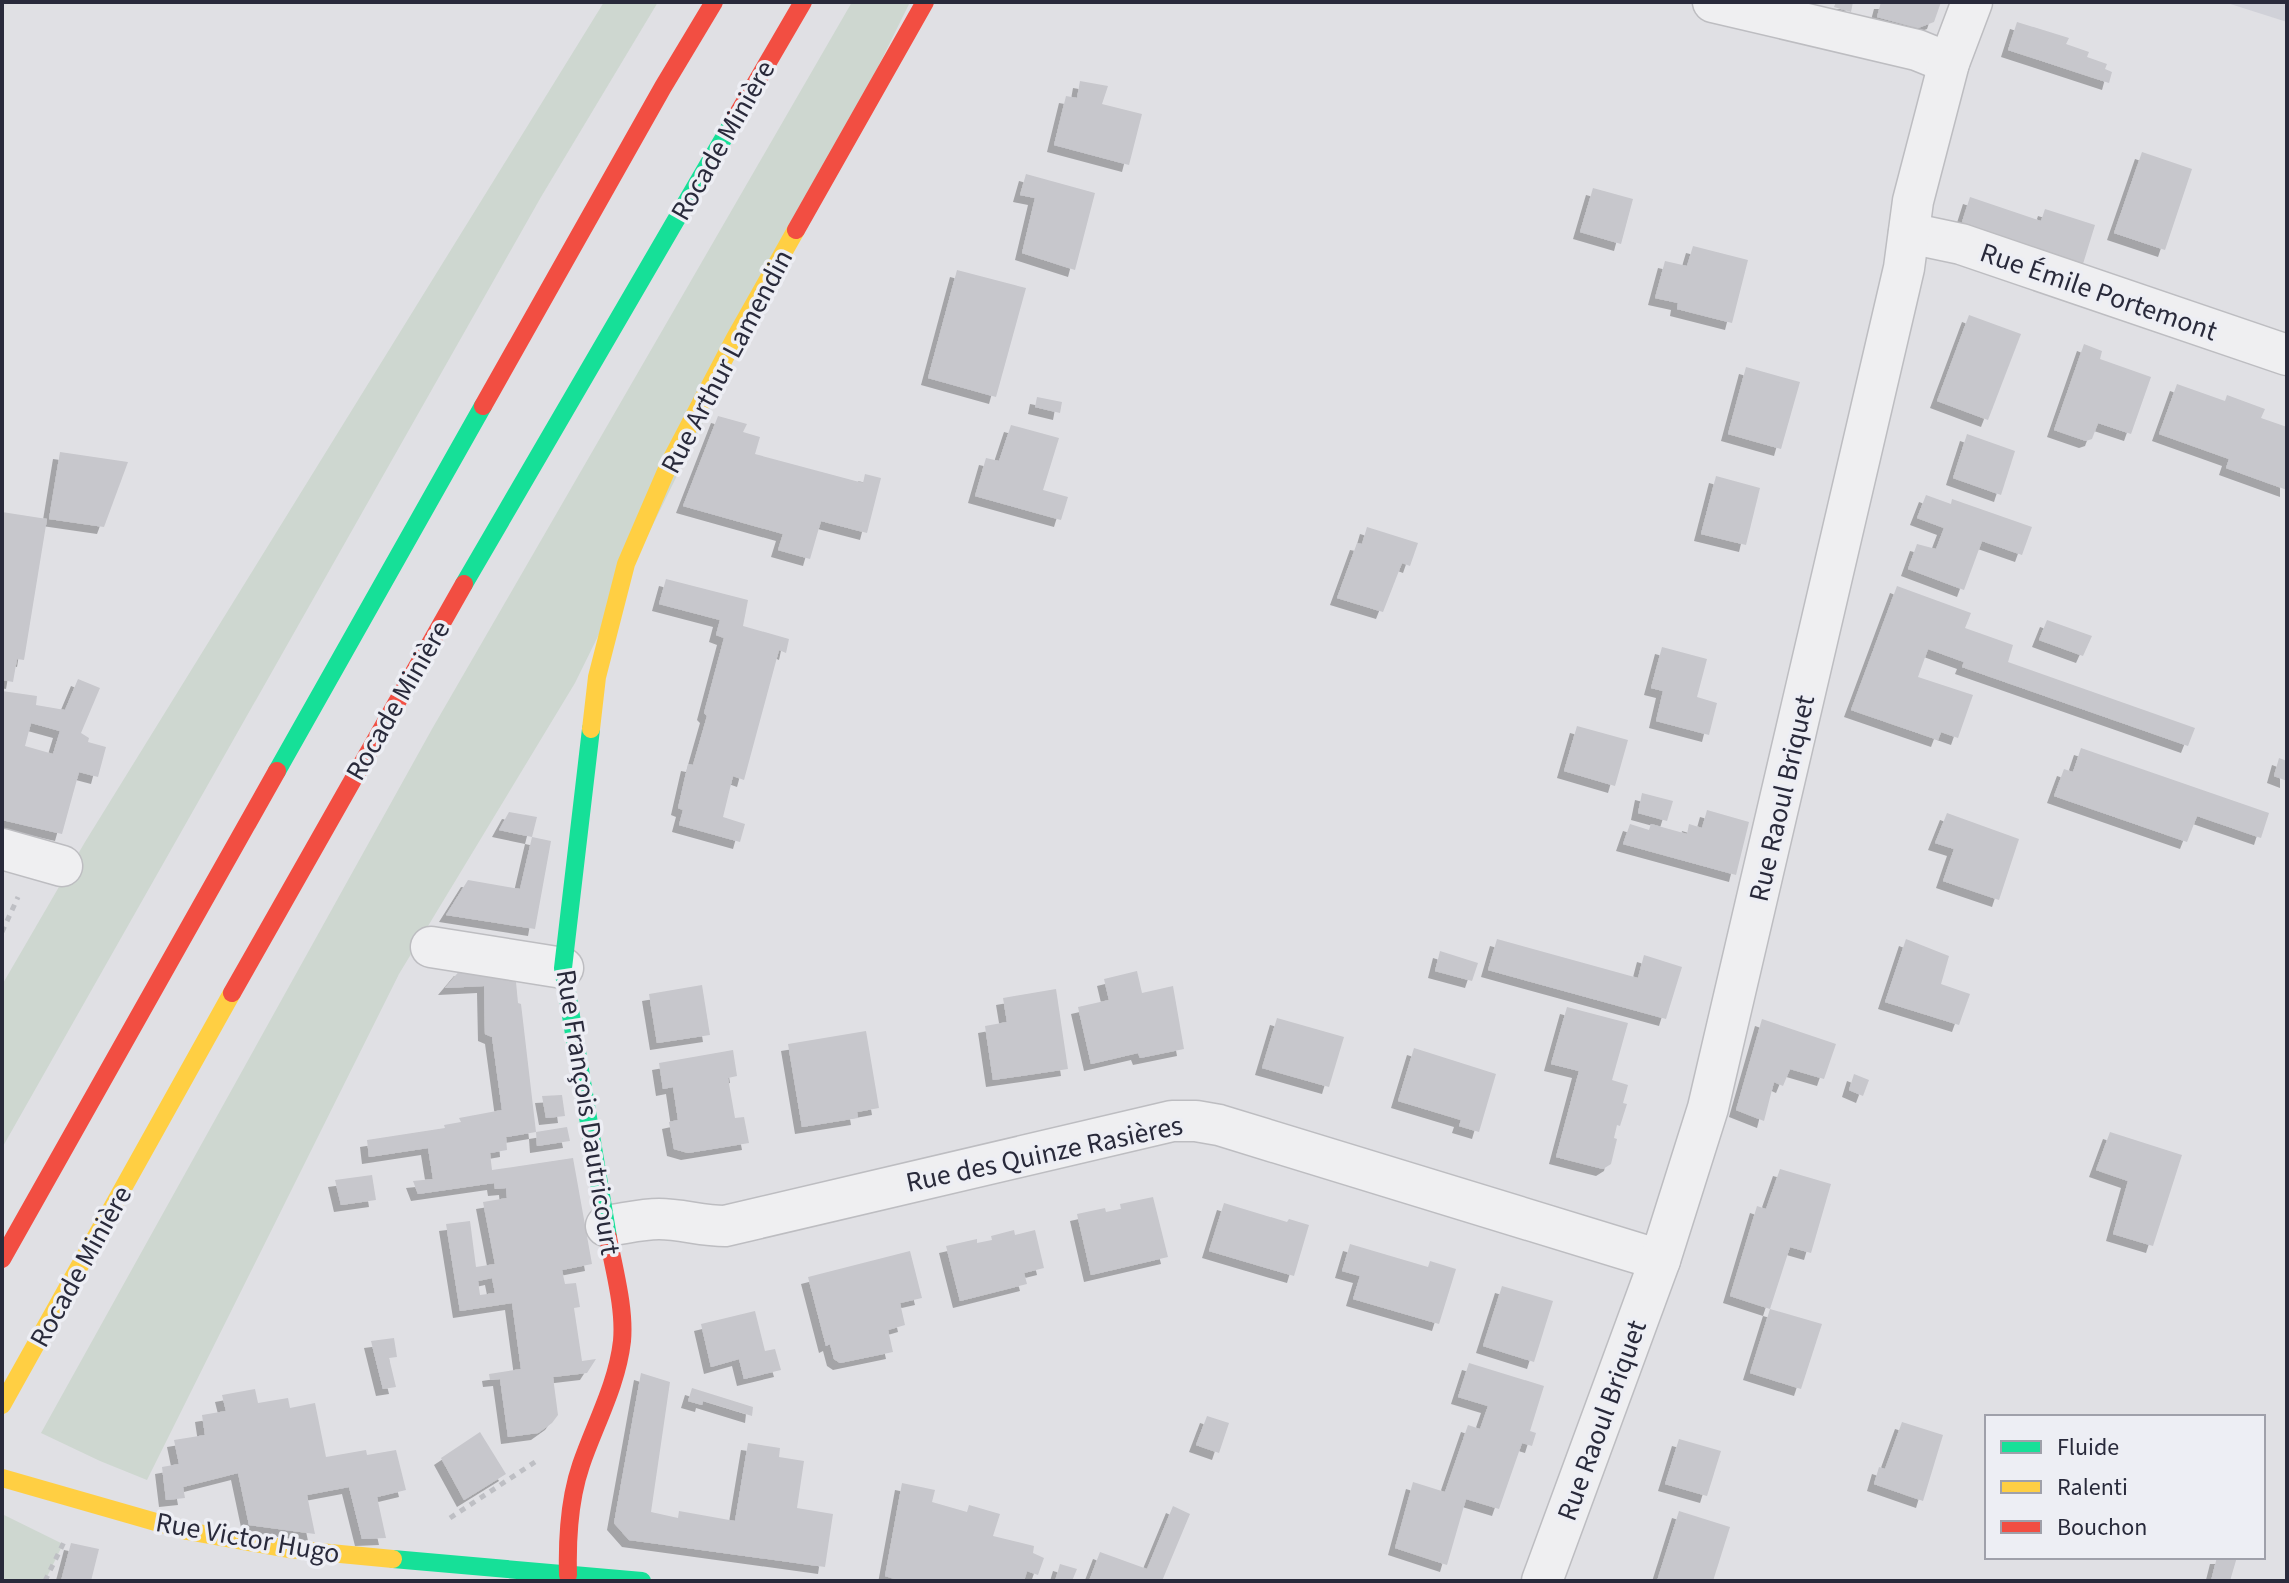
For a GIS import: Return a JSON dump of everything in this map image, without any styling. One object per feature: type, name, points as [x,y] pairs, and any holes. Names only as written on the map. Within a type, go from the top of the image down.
[{"type":"main road","points":[[2,1259],[655,101],[714,2]]},
{"type":"main road","name":"Rocade Minière","points":[[5,1399],[384,721],[803,2]]},
{"type":"main road","name":"Rue Arthur Lamendin","points":[[588,743],[597,677],[626,564],[670,462],[735,338],[925,2]]},
{"type":"main road","name":"Rue François Dautricourt","points":[[568,1575],[575,1486],[614,1385],[622,1352],[623,1326],[563,968],[588,743]]},
{"type":"main road","name":"Rue Victor Hugo","points":[[2,1478],[187,1531],[288,1549],[642,1581]]},
{"type":"street","points":[[1713,2],[1917,50],[1949,63]]},
{"type":"street","name":"Rue Raoul Briquet","points":[[1542,1581],[1660,1260],[1708,1108],[1901,283],[1913,201],[1949,63],[1972,2]]},
{"type":"street","name":"Rue Émile Portemont","points":[[1909,233],[1961,244],[2287,355]]},
{"type":"street","points":[[2,849],[62,866]]},
{"type":"street","points":[[431,947],[563,968]]},
{"type":"street","name":"Rue des Quinze Rasières","points":[[606,1226],[655,1219],[725,1226],[1172,1121],[1196,1121],[1219,1125],[1660,1260]]},
{"type":"path","points":[[433,1564],[424,1536],[544,1456]]},
{"type":"shaded area","points":[[604,2],[658,2],[541,197],[2,1148],[2,985],[85,842]]},
{"type":"shaded area","points":[[852,2],[910,2],[575,683],[399,974],[147,1480],[41,1433],[432,729]]},
{"type":"shaded area","points":[[2224,2],[2287,2],[2287,22]]},
{"type":"shaded area","points":[[2,1514],[63,1544],[45,1581],[2,1581]]},
{"type":"building","points":[[1836,2],[1853,2],[1851,12],[1834,7]]},
{"type":"building","points":[[1881,2],[1941,2],[1934,22],[1918,28],[1877,17]]},
{"type":"building","points":[[2017,22],[2069,38],[2066,44],[2089,52],[2087,57],[2107,64],[2105,69],[2112,72],[2109,83],[2008,50]]},
{"type":"building","points":[[1080,81],[1108,86],[1102,104],[1142,114],[1129,165],[1054,145],[1066,96],[1077,98]]},
{"type":"building","points":[[2142,152],[2192,169],[2165,250],[2114,233]]},
{"type":"building","points":[[1026,174],[1095,193],[1075,270],[1022,253],[1035,198],[1020,195]]},
{"type":"building","points":[[1593,188],[1633,199],[1621,244],[1580,232]]},
{"type":"building","points":[[1970,197],[2041,221],[2045,209],[2095,225],[2083,264],[1962,222]]},
{"type":"building","points":[[1693,246],[1748,260],[1732,323],[1677,309],[1678,303],[1655,298],[1665,261],[1687,266]]},
{"type":"building","points":[[957,270],[1026,288],[996,397],[928,378]]},
{"type":"building","points":[[1969,315],[2021,334],[1988,420],[1937,401]]},
{"type":"building","points":[[2084,344],[2102,351],[2100,359],[2151,377],[2131,434],[2098,423],[2092,439],[2086,441],[2054,430]]},
{"type":"building","points":[[1746,367],[1800,382],[1781,449],[1728,434]]},
{"type":"building","points":[[2177,384],[2225,401],[2227,395],[2265,409],[2261,418],[2287,427],[2287,490],[2226,468],[2229,459],[2159,434]]},
{"type":"building","points":[[1037,397],[1062,402],[1060,413],[1035,407]]},
{"type":"building","points":[[718,416],[747,424],[743,432],[760,437],[755,454],[863,483],[865,474],[881,478],[867,533],[821,521],[810,559],[778,550],[783,534],[683,506]]},
{"type":"building","points":[[1011,425],[1059,438],[1043,490],[1068,497],[1061,520],[975,496],[986,458],[999,461]]},
{"type":"building","points":[[1967,434],[2015,451],[2001,495],[1953,478]]},
{"type":"building","points":[[60,452],[128,462],[104,527],[49,519]]},
{"type":"building","points":[[1716,476],[1760,488],[1746,545],[1701,534]]},
{"type":"building","points":[[1926,495],[1951,504],[1952,499],[2032,527],[2022,555],[1982,541],[1964,590],[1908,569],[1917,544],[1936,549],[1944,528],[1917,518]]},
{"type":"building","points":[[2,512],[47,519],[24,660],[17,659],[13,682],[2,680]]},
{"type":"building","points":[[1367,527],[1418,543],[1410,566],[1402,563],[1383,612],[1337,598],[1357,543],[1362,544]]},
{"type":"building","points":[[666,579],[748,600],[743,626],[789,639],[786,653],[779,650],[744,780],[733,776],[723,817],[745,824],[740,842],[679,825],[683,810],[678,808],[688,764],[693,765],[707,716],[704,713],[724,638],[716,635],[720,620],[659,604]]},
{"type":"building","points":[[1897,586],[1971,613],[1965,628],[2013,645],[2008,662],[2195,728],[2188,746],[1962,667],[1964,662],[1928,649],[1918,677],[1973,695],[1958,738],[1941,732],[1938,740],[1851,710]]},
{"type":"building","points":[[2047,620],[2092,636],[2083,656],[2039,640]]},
{"type":"building","points":[[1662,647],[1707,659],[1697,697],[1717,703],[1709,735],[1656,721],[1663,691],[1651,688]]},
{"type":"building","points":[[78,679],[100,688],[81,733],[89,738],[88,742],[106,747],[98,777],[79,772],[62,834],[2,820],[2,691],[37,696],[36,705],[65,710]],"holes":[[[31,723],[60,731],[53,754],[25,746]]]},
{"type":"building","points":[[1577,726],[1628,740],[1615,786],[1564,771]]},
{"type":"building","points":[[2081,748],[2269,813],[2261,838],[2197,816],[2187,842],[2054,796],[2064,769],[2073,772]]},
{"type":"building","points":[[2279,758],[2287,761],[2287,781],[2274,776]]},
{"type":"building","points":[[1642,793],[1673,801],[1667,821],[1638,813]]},
{"type":"building","points":[[1707,810],[1749,822],[1736,875],[1623,844],[1630,824],[1649,830],[1651,824],[1687,834],[1689,824],[1702,828]]},
{"type":"building","points":[[509,812],[537,817],[532,837],[499,830]]},
{"type":"building","points":[[1947,813],[2019,839],[1999,900],[1943,881],[1954,849],[1935,843]]},
{"type":"building","points":[[532,837],[551,841],[535,929],[446,915],[468,880],[520,889]]},
{"type":"building","points":[[1497,939],[1638,978],[1644,955],[1682,967],[1666,1019],[1488,970]]},
{"type":"building","points":[[1906,939],[1949,956],[1941,984],[1970,994],[1959,1025],[1885,1002]]},
{"type":"building","points":[[1440,951],[1478,963],[1472,981],[1435,971]]},
{"type":"building","points":[[461,969],[516,982],[536,1132],[506,1137],[507,1150],[490,1153],[492,1170],[573,1158],[592,1264],[562,1270],[565,1284],[576,1283],[580,1307],[574,1308],[582,1361],[596,1359],[587,1373],[553,1377],[558,1415],[538,1433],[508,1437],[500,1379],[490,1380],[489,1374],[521,1369],[512,1303],[460,1311],[446,1224],[470,1221],[476,1267],[495,1264],[483,1202],[507,1198],[506,1188],[495,1189],[494,1183],[418,1194],[413,1181],[433,1179],[428,1148],[369,1157],[367,1140],[445,1128],[444,1125],[461,1122],[459,1118],[502,1110],[492,1037],[485,1034],[484,986],[445,988]],"holes":[[[492,1278],[495,1293],[480,1295],[478,1281]]]},
{"type":"building","points":[[1137,971],[1142,993],[1173,986],[1184,1049],[1140,1058],[1138,1053],[1091,1064],[1078,1007],[1109,1000],[1104,979]]},
{"type":"building","points":[[702,985],[710,1035],[657,1043],[649,994]]},
{"type":"building","points":[[1056,989],[1068,1069],[993,1080],[985,1026],[1007,1022],[1003,998]]},
{"type":"building","points":[[1567,1007],[1628,1023],[1612,1080],[1628,1085],[1623,1103],[1627,1104],[1620,1126],[1617,1125],[1611,1164],[1603,1169],[1556,1157],[1579,1071],[1551,1064]]},
{"type":"building","points":[[1277,1018],[1344,1037],[1329,1087],[1262,1068]]},
{"type":"building","points":[[1762,1019],[1836,1044],[1824,1079],[1790,1069],[1783,1086],[1774,1082],[1764,1121],[1736,1110]]},
{"type":"building","points":[[866,1031],[879,1108],[857,1112],[858,1118],[802,1127],[788,1044]]},
{"type":"building","points":[[1414,1048],[1496,1074],[1479,1132],[1459,1126],[1461,1120],[1398,1101]]},
{"type":"building","points":[[733,1050],[737,1076],[728,1078],[735,1118],[744,1117],[749,1143],[688,1153],[674,1149],[669,1122],[678,1120],[673,1087],[663,1089],[659,1063]]},
{"type":"building","points":[[1854,1074],[1869,1080],[1863,1096],[1849,1090]]},
{"type":"building","points":[[562,1095],[565,1116],[546,1118],[542,1096]]},
{"type":"building","points":[[567,1127],[570,1141],[537,1146],[536,1132]]},
{"type":"building","points":[[2110,1132],[2182,1155],[2153,1246],[2113,1234],[2128,1181],[2096,1170]]},
{"type":"building","points":[[1780,1169],[1831,1184],[1811,1253],[1790,1247],[1770,1309],[1730,1296],[1757,1206],[1766,1209]]},
{"type":"building","points":[[372,1175],[376,1200],[341,1205],[335,1180]]},
{"type":"building","points":[[1153,1197],[1168,1257],[1091,1275],[1077,1214],[1105,1208],[1106,1212],[1121,1209],[1120,1204]]},
{"type":"building","points":[[1224,1203],[1287,1222],[1289,1219],[1309,1225],[1294,1276],[1209,1251]]},
{"type":"building","points":[[1014,1230],[1015,1235],[1035,1230],[1044,1268],[1024,1273],[1027,1284],[960,1301],[946,1246],[977,1239],[977,1243],[992,1240],[991,1236]]},
{"type":"building","points":[[1350,1244],[1428,1267],[1430,1261],[1456,1269],[1439,1324],[1353,1299],[1360,1276],[1342,1271]]},
{"type":"building","points":[[910,1251],[922,1298],[900,1303],[905,1325],[888,1330],[893,1352],[840,1363],[834,1359],[830,1344],[826,1346],[808,1277]]},
{"type":"building","points":[[1502,1286],[1553,1301],[1534,1362],[1483,1346]]},
{"type":"building","points":[[1770,1309],[1822,1324],[1801,1389],[1750,1373]]},
{"type":"building","points":[[755,1311],[765,1351],[775,1349],[781,1370],[744,1379],[739,1359],[711,1367],[701,1324]]},
{"type":"building","points":[[394,1338],[397,1357],[389,1358],[396,1387],[383,1389],[371,1341]]},
{"type":"building","points":[[1469,1363],[1544,1386],[1530,1431],[1536,1433],[1532,1446],[1522,1443],[1499,1509],[1466,1499],[1447,1565],[1395,1548],[1413,1482],[1445,1492],[1468,1425],[1480,1429],[1488,1406],[1458,1397]]},
{"type":"building","points":[[641,1373],[670,1382],[651,1512],[678,1518],[679,1511],[735,1521],[748,1443],[780,1448],[779,1457],[804,1461],[797,1508],[833,1514],[825,1567],[629,1540],[614,1523]]},
{"type":"building","points":[[692,1388],[753,1407],[752,1416],[703,1401],[702,1405],[688,1401]]},
{"type":"building","points":[[255,1389],[258,1403],[288,1398],[290,1408],[315,1403],[326,1457],[366,1450],[367,1455],[396,1450],[406,1490],[377,1497],[386,1538],[362,1539],[349,1487],[307,1495],[315,1534],[249,1525],[238,1473],[183,1487],[185,1498],[166,1500],[162,1467],[179,1464],[174,1440],[205,1435],[202,1415],[226,1411],[222,1395]]},
{"type":"building","points":[[1207,1416],[1229,1423],[1219,1453],[1196,1445]]},
{"type":"building","points":[[1902,1422],[1943,1435],[1923,1501],[1874,1484],[1879,1467],[1885,1469]]},
{"type":"building","points":[[480,1432],[506,1474],[464,1500],[441,1458]]},
{"type":"building","points":[[1679,1439],[1721,1451],[1707,1496],[1665,1484]]},
{"type":"building","points":[[902,1483],[935,1490],[932,1502],[967,1512],[969,1505],[1000,1514],[993,1536],[1034,1546],[1033,1553],[1044,1558],[1038,1575],[1027,1571],[1024,1581],[901,1581],[885,1576]]},
{"type":"building","points":[[1173,1506],[1190,1514],[1162,1581],[1089,1581],[1100,1552],[1147,1569]]},
{"type":"building","points":[[1679,1511],[1730,1527],[1713,1581],[1657,1581]]},
{"type":"building","points":[[71,1543],[99,1549],[91,1581],[61,1581]]},
{"type":"building","points":[[2216,1559],[2236,1559],[2230,1581],[2211,1581]]},
{"type":"building","points":[[1060,1564],[1077,1569],[1072,1581],[1055,1581]]},
{"type":"traffic: fast","points":[[464,584],[733,122]]},
{"type":"traffic: fast","points":[[277,771],[483,406]]},
{"type":"traffic: fast","points":[[591,729],[563,968],[608,1237]]},
{"type":"traffic: fast","points":[[393,1559],[642,1581]]},
{"type":"traffic: slow","points":[[591,729],[597,677],[626,564],[670,462],[796,230]]},
{"type":"traffic: slow","points":[[2,1405],[232,993]]},
{"type":"traffic: slow","points":[[2,1478],[187,1531],[288,1549],[393,1559]]},
{"type":"traffic: jam","points":[[483,406],[714,2]]},
{"type":"traffic: jam","points":[[733,122],[803,2]]},
{"type":"traffic: jam","points":[[796,230],[925,2]]},
{"type":"traffic: jam","points":[[232,993],[464,584]]},
{"type":"traffic: jam","points":[[2,1259],[277,771]]},
{"type":"traffic: jam","points":[[568,1575],[571,1505],[581,1465],[611,1389],[622,1341],[620,1302],[608,1237]]}]
